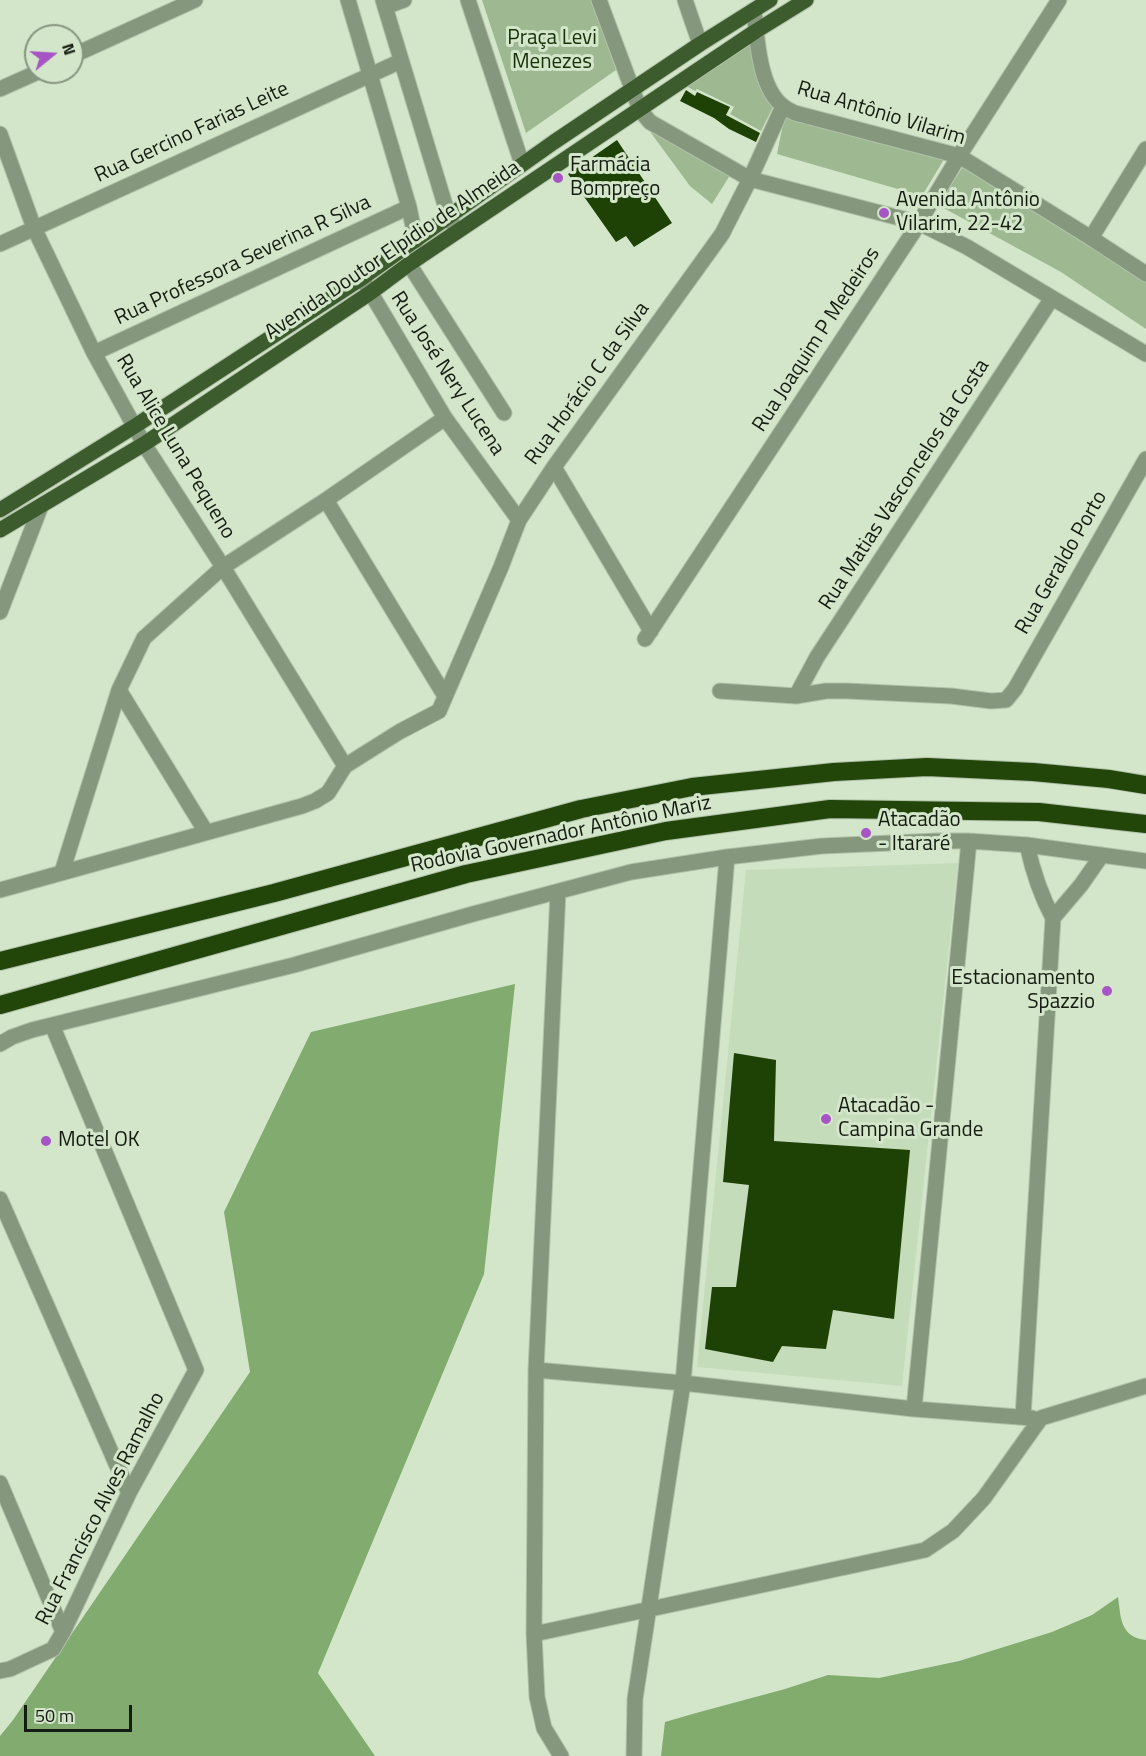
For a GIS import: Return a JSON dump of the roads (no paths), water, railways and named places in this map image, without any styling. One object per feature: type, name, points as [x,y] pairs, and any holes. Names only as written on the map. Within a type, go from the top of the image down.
[{"type":"highway","name":"Rodovia Governador Antônio Mariz","points":[[0,961],[274,893],[581,809],[692,787],[834,772],[927,768],[1033,772],[1146,785]]},
{"type":"highway","name":"Rodovia Governador Antônio Mariz","points":[[0,1005],[466,874],[666,831],[830,808],[1040,812],[1146,824]]},
{"type":"main road","name":"Avenida Doutor Elpídio de Almeida","points":[[0,510],[135,426],[362,278],[522,164],[770,0]]},
{"type":"main road","name":"Avenida Doutor Elpídio de Almeida","points":[[0,530],[144,444],[756,31],[806,0]]},
{"type":"street","points":[[84,51],[195,0]]},
{"type":"street","points":[[348,0],[410,207],[416,240]]},
{"type":"street","points":[[404,0],[384,3],[449,218],[457,232]]},
{"type":"street","points":[[468,0],[522,164]]},
{"type":"street","points":[[599,0],[640,110],[650,122],[750,179],[919,223],[968,247],[1146,354]]},
{"type":"street","points":[[685,0],[700,45]]},
{"type":"street","name":"Rua Joaquim P Medeiros","points":[[554,466],[648,635],[919,223],[958,156],[1059,0]]},
{"type":"street","name":"Rua Antônio Vilarim","points":[[754,10],[761,62],[767,83],[774,97],[783,106],[795,113],[958,156],[1146,274]]},
{"type":"street","name":"Rua Gercino Farias Leite","points":[[0,244],[401,61]]},
{"type":"street","points":[[0,89],[24,78]]},
{"type":"street","name":"Rua Horácio C da Silva","points":[[345,766],[399,732],[439,711],[519,520],[554,466],[722,234],[783,106]]},
{"type":"street","name":"Rua Alice Luna Pequeno","points":[[0,134],[34,228],[94,353],[144,444],[223,567],[345,766]]},
{"type":"street","points":[[1091,238],[1146,149]]},
{"type":"street","name":"Rua Professora Severina R Silva","points":[[94,353],[410,207]]},
{"type":"street","points":[[409,264],[504,413]]},
{"type":"street","name":"Rua José Nery Lucena","points":[[362,278],[445,418],[519,520]]},
{"type":"street","name":"Rua Matias Vasconcelos da Costa","points":[[796,696],[817,657],[1052,298]]},
{"type":"street","points":[[62,872],[119,690],[144,638],[223,567],[445,418]]},
{"type":"street","name":"Rua Geraldo Porto","points":[[796,696],[826,691],[847,691],[1006,700],[1015,689],[1146,459]]},
{"type":"street","points":[[326,500],[445,696]]},
{"type":"street","points":[[0,612],[41,506]]},
{"type":"street","points":[[119,690],[206,832]]},
{"type":"street","points":[[720,691],[796,696]]},
{"type":"street","points":[[0,890],[302,806],[328,793],[345,766]]},
{"type":"street","points":[[4,1040],[294,965],[631,872],[727,857],[822,846],[937,841],[1027,845],[1146,861]]},
{"type":"street","points":[[914,1409],[969,841]]},
{"type":"street","points":[[1023,1417],[1053,918],[1042,899],[1034,877],[1027,845]]},
{"type":"street","points":[[1053,918],[1081,885],[1102,855]]},
{"type":"street","points":[[634,1756],[635,1699],[683,1383],[727,857]]},
{"type":"street","points":[[558,892],[536,1371],[534,1634],[537,1697],[544,1728],[561,1756]]},
{"type":"street","name":"Rua Francisco Alves Ramalho","points":[[0,1671],[10,1669],[53,1649],[129,1493],[196,1370],[52,1026]]},
{"type":"street","points":[[0,1199],[129,1493]]},
{"type":"street","points":[[536,1371],[683,1383],[914,1409],[1041,1418],[1146,1386]]},
{"type":"street","points":[[534,1634],[925,1550],[953,1531],[984,1498],[1041,1418]]},
{"type":"street","points":[[0,1483],[63,1632]]},
{"type":"place","name":"Farmácia Bompreço","points":[[558,178]]},
{"type":"place","name":"Avenida Antônio Vilarim, 22-42","points":[[884,213]]},
{"type":"place","name":"Atacadão - Itararé","points":[[866,833]]},
{"type":"place","name":"Estacionamento Spazzio","points":[[1107,991]]},
{"type":"place","name":"Atacadão - Campina Grande","points":[[826,1119]]},
{"type":"place","name":"Motel OK","points":[[46,1141]]},
{"type":"park label","name":"Praça Levi Menezes","points":[[552,51]]}]
